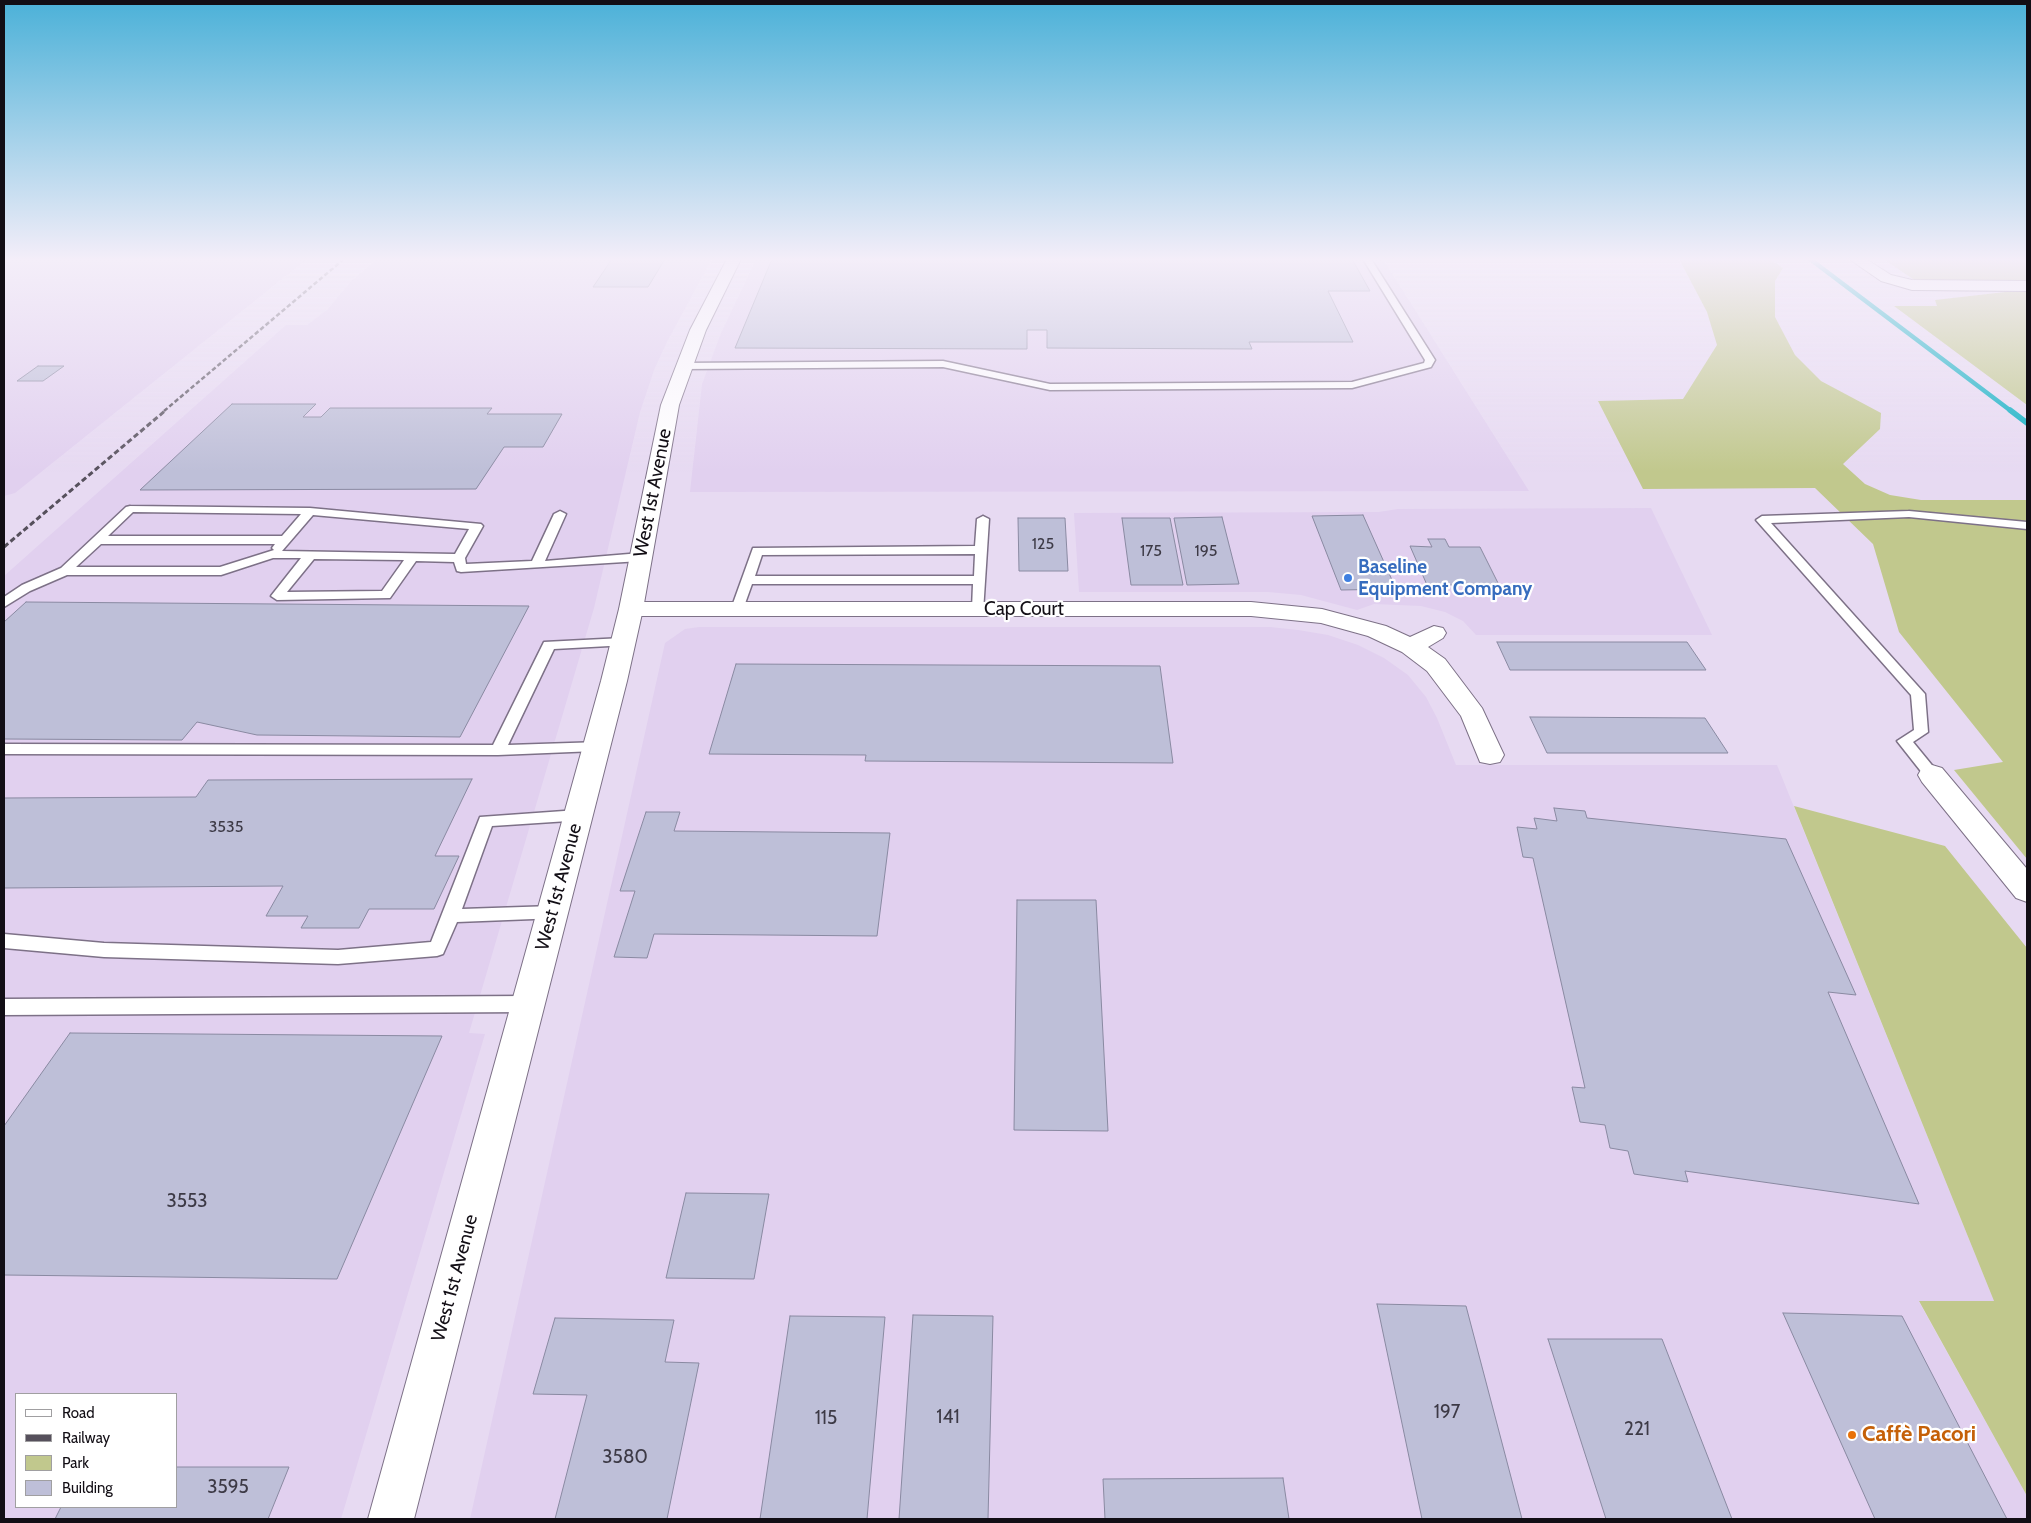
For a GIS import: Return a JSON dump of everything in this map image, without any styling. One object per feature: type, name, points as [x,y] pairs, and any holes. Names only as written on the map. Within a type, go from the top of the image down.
[{"type":"street","name":"West 1st Avenue","points":[[391,1519],[623,642],[670,405],[698,330]]},
{"type":"street","name":"Cap Court","points":[[631,609],[1274,610],[1347,622],[1377,631],[1411,647],[1436,665],[1473,714],[1490,755]]},
{"type":"street","points":[[1411,647],[1434,633]]},
{"type":"street","points":[[1932,775],[2027,890]]},
{"type":"lane","points":[[683,366],[943,364],[1036,385],[1060,387],[1352,385],[1428,365],[1430,360],[1411,330]]},
{"type":"lane","points":[[4,603],[26,588],[65,571],[130,509],[310,511],[477,526],[459,558],[461,568],[537,565],[641,557]]},
{"type":"lane","points":[[272,554],[310,511]]},
{"type":"lane","points":[[537,565],[560,514]]},
{"type":"lane","points":[[1932,775],[1904,741],[1921,732],[1918,694],[1762,520],[1909,514],[2027,526]]},
{"type":"lane","points":[[978,609],[983,519]]},
{"type":"lane","points":[[98,540],[284,540]]},
{"type":"lane","points":[[737,609],[757,551],[981,550]]},
{"type":"lane","points":[[65,571],[221,571],[272,554],[459,558]]},
{"type":"lane","points":[[310,555],[277,596],[386,595],[412,557]]},
{"type":"lane","points":[[747,580],[980,580]]},
{"type":"lane","points":[[498,750],[549,644],[623,642]]},
{"type":"lane","points":[[4,748],[498,750],[596,746]]},
{"type":"lane","points":[[4,941],[104,950],[338,958],[437,949],[486,821],[578,816]]},
{"type":"lane","points":[[451,916],[552,913]]},
{"type":"lane","points":[[4,1007],[528,1004]]},
{"type":"shaded area","points":[[4,330],[218,330],[15,493],[4,496]]},
{"type":"shaded area","points":[[280,330],[673,330],[654,370],[640,412],[594,608],[469,1033],[485,1034],[341,1519],[4,1519],[4,576]]},
{"type":"shaded area","points":[[722,330],[1428,330],[1529,491],[690,492],[702,384]]},
{"type":"shaded area","points":[[1651,508],[1712,635],[1476,635],[1463,621],[1445,612],[1421,606],[1374,604],[1357,610],[1301,595],[1268,592],[1079,592],[1074,513],[1379,512],[1398,509]]},
{"type":"shaded area","points":[[699,627],[1270,627],[1298,630],[1328,635],[1358,645],[1384,658],[1408,675],[1426,697],[1437,718],[1456,765],[1777,765],[1994,1301],[1919,1302],[2027,1496],[2027,1519],[470,1519],[665,643],[685,629]]},
{"type":"green space","points":[[1712,330],[1782,330],[1795,355],[1821,381],[1881,413],[1880,429],[1843,464],[1865,484],[1890,495],[1921,500],[2027,500],[2027,859],[1954,770],[2003,762],[1899,632],[1873,544],[1815,488],[1643,489],[1598,401],[1683,399],[1717,345]]},
{"type":"green space","points":[[1926,330],[2027,330],[2027,405]]},
{"type":"green space","points":[[1794,806],[1945,846],[2027,948],[2027,1496],[1919,1301],[1994,1301]]},
{"type":"building","points":[[742,330],[1027,330],[1027,349],[735,348]]},
{"type":"building","points":[[1047,330],[1347,330],[1353,342],[1249,342],[1252,349],[1047,348]]},
{"type":"building","points":[[38,366],[64,366],[43,381],[17,381]]},
{"type":"building","points":[[232,404],[316,404],[303,417],[321,417],[330,408],[492,408],[487,414],[562,414],[543,447],[504,447],[476,489],[140,490]]},
{"type":"building","points":[[1363,515],[1396,589],[1341,590],[1312,516]]},
{"type":"building","points":[[1222,517],[1239,584],[1187,585],[1174,518]]},
{"type":"building","points":[[1018,518],[1065,518],[1068,571],[1019,571]]},
{"type":"building","points":[[1122,518],[1170,518],[1183,585],[1131,585]]},
{"type":"building","points":[[1428,539],[1445,539],[1449,547],[1480,547],[1499,585],[1427,585],[1410,546],[1432,547]]},
{"type":"building","points":[[26,602],[529,606],[460,737],[257,735],[197,722],[182,740],[4,739],[4,622]]},
{"type":"building","points":[[1497,642],[1687,642],[1706,670],[1510,670]]},
{"type":"building","points":[[736,664],[1160,666],[1173,763],[865,761],[866,755],[709,754]]},
{"type":"building","points":[[1530,717],[1705,718],[1728,753],[1547,753]]},
{"type":"building","points":[[472,779],[435,856],[459,856],[434,909],[369,909],[359,928],[301,928],[308,916],[266,916],[283,886],[4,888],[4,798],[196,797],[208,780]]},
{"type":"building","points":[[1554,808],[1585,811],[1587,818],[1786,839],[1856,995],[1828,992],[1919,1204],[1685,1171],[1688,1182],[1634,1174],[1628,1151],[1610,1148],[1605,1125],[1580,1122],[1572,1087],[1585,1088],[1533,858],[1523,857],[1517,827],[1537,829],[1534,818],[1557,821]]},
{"type":"building","points":[[646,812],[680,812],[674,831],[890,833],[877,936],[654,934],[647,958],[614,957],[635,891],[620,891]]},
{"type":"building","points":[[1017,900],[1096,900],[1108,1131],[1014,1130]]},
{"type":"building","points":[[70,1033],[442,1036],[337,1279],[4,1275],[4,1126]]},
{"type":"building","points":[[686,1193],[769,1194],[754,1279],[666,1278]]},
{"type":"building","points":[[1377,1304],[1466,1306],[1522,1519],[1422,1519]]},
{"type":"building","points":[[1783,1313],[1902,1316],[2007,1519],[1875,1519]]},
{"type":"building","points":[[913,1315],[993,1316],[988,1519],[899,1519]]},
{"type":"building","points":[[790,1316],[885,1317],[867,1519],[760,1519]]},
{"type":"building","points":[[555,1318],[674,1320],[665,1362],[699,1363],[667,1519],[555,1519],[587,1395],[533,1394]]},
{"type":"building","points":[[1548,1339],[1662,1339],[1732,1519],[1606,1519]]},
{"type":"building","points":[[178,1467],[289,1467],[268,1519],[55,1519],[60,1508],[178,1508]]},
{"type":"building","points":[[1283,1478],[1289,1519],[1105,1519],[1103,1479]]},
{"type":"waterway","points":[[1904,330],[2011,411]]},
{"type":"waterway","points":[[2010,410],[2027,423]]},
{"type":"railway","points":[[164,411],[260,330]]},
{"type":"railway","points":[[4,547],[166,410]]},
{"type":"place","name":"Baseline Equipment Company","points":[[1348,578]]},
{"type":"place","name":"Caffè Pacori","points":[[1852,1435]]}]
